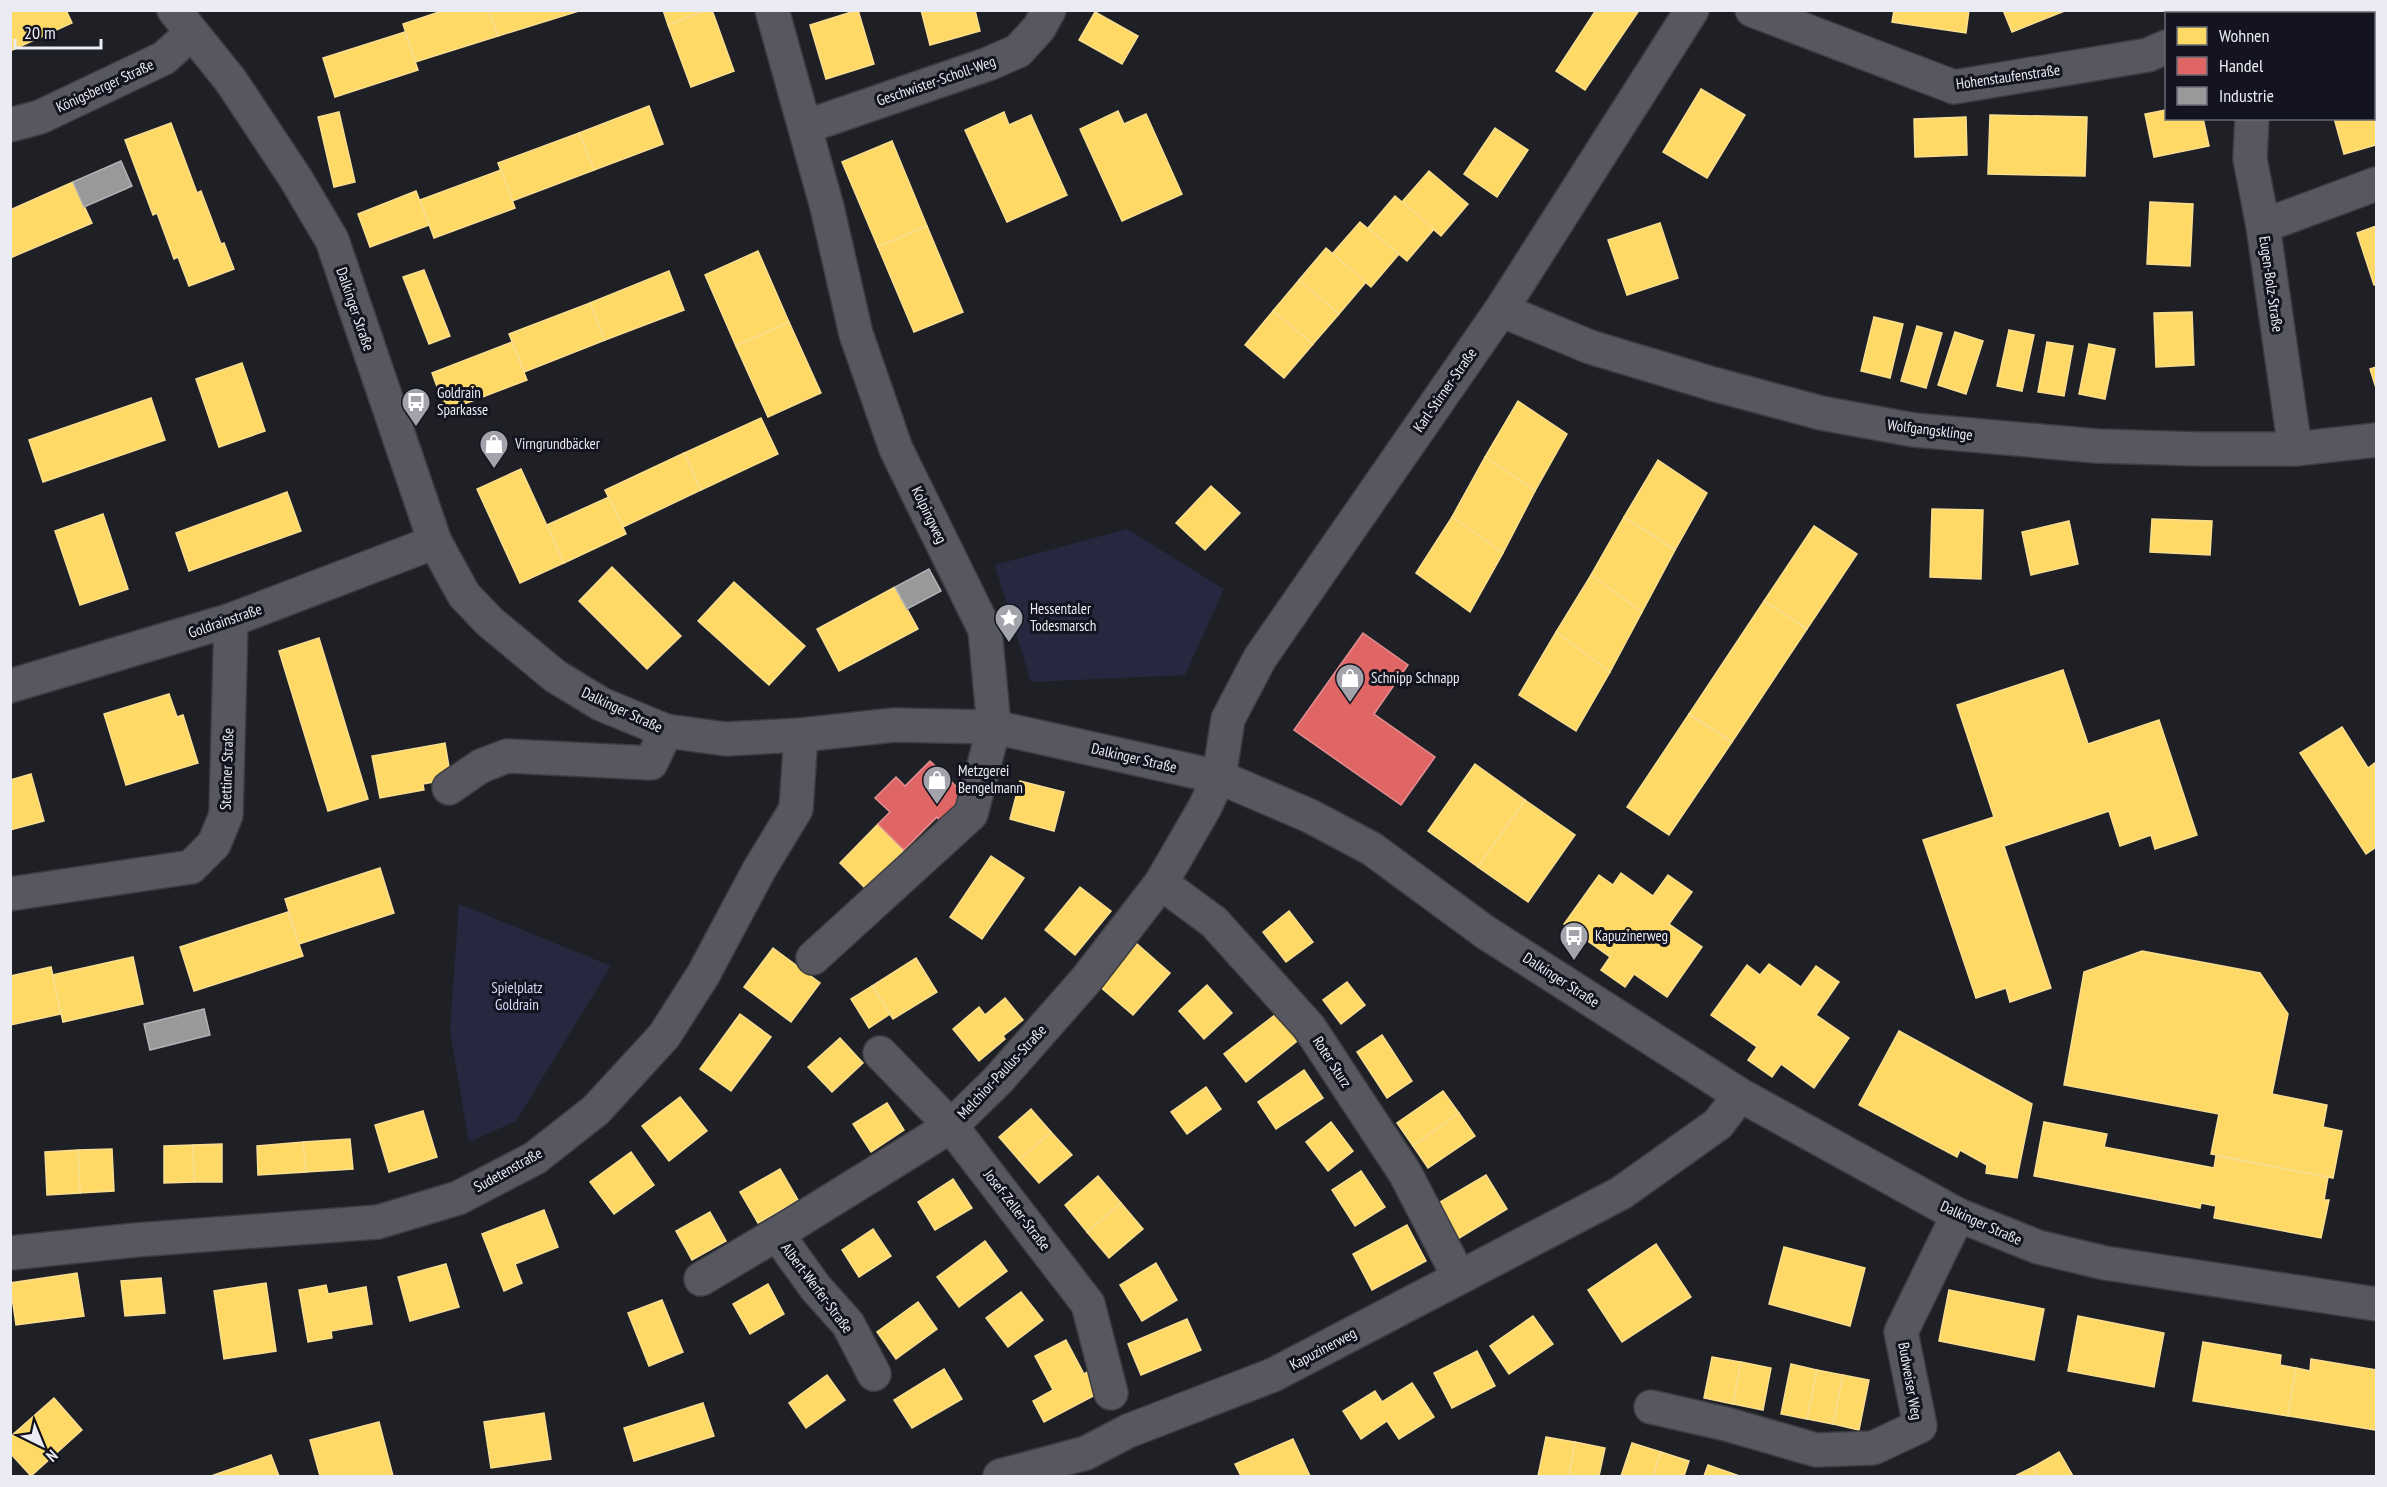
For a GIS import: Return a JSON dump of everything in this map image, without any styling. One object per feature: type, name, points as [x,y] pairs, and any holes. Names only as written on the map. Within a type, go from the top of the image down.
[{"type":"street","name":"Kolpingweg","points":[[772,10],[827,207],[855,334],[896,449],[985,630],[994,727],[971,814],[813,958]]},
{"type":"street","name":"Geschwister-Scholl-Weg","points":[[805,127],[988,64],[1018,51],[1040,28],[1048,10]]},
{"type":"street","name":"Karl-Stirner-Straße","points":[[1218,777],[1228,719],[1260,657],[1501,310],[1692,10]]},
{"type":"street","name":"Hohenstaufenstraße","points":[[1752,10],[1954,87],[2148,55],[2165,47]]},
{"type":"street","name":"Königsberger Straße","points":[[10,125],[40,117],[164,58],[183,22]]},
{"type":"street","name":"Dalkinger Straße","points":[[183,22],[231,81],[296,179],[332,240],[435,542],[464,595],[490,622],[555,676],[601,704],[666,731],[726,739],[801,735],[894,725],[994,727],[1218,777],[1310,816],[1372,849],[1485,932],[1740,1095],[1958,1215],[2038,1247],[2105,1263],[2376,1305]]},
{"type":"street","name":"Eugen-Bolz-Straße","points":[[2253,120],[2250,159],[2263,226],[2295,449]]},
{"type":"street","points":[[2263,226],[2376,184]]},
{"type":"street","name":"Wolfgangsklinge","points":[[1501,310],[1590,347],[1713,384],[1821,413],[1914,430],[2097,446],[2201,449],[2295,449],[2376,440]]},
{"type":"street","name":"Goldrainstraße","points":[[10,686],[231,620],[435,542]]},
{"type":"street","name":"Stettiner Straße","points":[[10,894],[191,867],[214,844],[226,815],[231,620]]},
{"type":"street","points":[[449,788],[481,766],[507,756],[651,763],[666,731]]},
{"type":"street","name":"Sudetenstraße","points":[[10,1253],[125,1241],[378,1222],[458,1198],[535,1158],[596,1110],[670,1028],[703,975],[759,870],[796,809],[801,735]]},
{"type":"street","name":"Melchior-Paulus-Straße","points":[[701,1279],[951,1126],[998,1080],[1079,988],[1161,883],[1205,807],[1218,777]]},
{"type":"street","name":"Roter Sturz","points":[[1161,883],[1214,922],[1309,1027],[1405,1173],[1459,1277]]},
{"type":"street","name":"Josef-Zeller-Straße","points":[[880,1053],[951,1126],[1088,1304],[1111,1393]]},
{"type":"street","name":"Kapuzinerweg","points":[[1000,1476],[1086,1453],[1128,1431],[1273,1375],[1621,1193],[1719,1124],[1740,1095]]},
{"type":"street","name":"Budweiser Weg","points":[[1651,1407],[1726,1424],[1816,1450],[1873,1448],[1920,1426],[1901,1332],[1958,1215]]},
{"type":"street","name":"Albert-Werfer-Straße","points":[[777,1234],[815,1287],[848,1324],[874,1374]]},
{"type":"green space","points":[[1127,529],[1224,589],[1185,675],[1031,682],[995,565]]},
{"type":"green space","name":"Spielplatz Goldrain","points":[[459,904],[611,966],[516,1121],[469,1142],[450,1031]]},
{"type":"building: Wohnen","points":[[66,10],[72,23],[10,51],[10,11]]},
{"type":"building: Wohnen","points":[[445,10],[489,10],[498,36],[415,62],[403,24]]},
{"type":"building: Wohnen","points":[[489,10],[579,10],[579,11],[498,36]]},
{"type":"building: Wohnen","points":[[663,10],[707,10],[668,25]]},
{"type":"building: Wohnen","points":[[712,10],[734,71],[691,87],[668,25]]},
{"type":"building: Wohnen","points":[[858,10],[874,64],[826,79],[810,25]]},
{"type":"building: Wohnen","points":[[921,10],[975,10],[980,31],[930,45]]},
{"type":"building: Wohnen","points":[[1596,10],[1638,12],[1585,90],[1556,71]]},
{"type":"building: Wohnen","points":[[1894,10],[1969,10],[1966,33],[1892,22]]},
{"type":"building: Wohnen","points":[[2003,10],[2067,10],[2012,32]]},
{"type":"building: Wohnen","points":[[2332,10],[2374,10],[2375,12],[2329,12]]},
{"type":"building: Wohnen","points":[[1095,12],[1138,36],[1122,64],[1079,40]]},
{"type":"building: Wohnen","points":[[405,32],[418,70],[335,97],[323,58]]},
{"type":"building: Wohnen","points":[[1701,89],[1745,115],[1707,178],[1663,152]]},
{"type":"building: Wohnen","points":[[649,106],[663,144],[594,170],[579,133]]},
{"type":"building: Wohnen","points":[[2375,106],[2376,145],[2344,154],[2335,120],[2375,120]]},
{"type":"building: Wohnen","points":[[2165,110],[2165,120],[2203,120],[2209,146],[2154,157],[2145,114]]},
{"type":"building: Wohnen","points":[[1118,111],[1124,124],[1146,114],[1182,194],[1122,221],[1080,129]]},
{"type":"building: Wohnen","points":[[339,112],[355,182],[334,187],[318,117]]},
{"type":"building: Wohnen","points":[[1004,112],[1009,125],[1031,115],[1067,195],[1007,222],[965,130]]},
{"type":"building: Wohnen","points":[[1990,115],[2087,117],[2085,176],[1988,174]]},
{"type":"building: Wohnen","points":[[1966,117],[1967,155],[1915,157],[1914,119]]},
{"type":"building: Wohnen","points":[[171,123],[197,193],[201,191],[221,244],[224,243],[234,269],[189,286],[178,257],[174,259],[157,213],[153,215],[125,140]]},
{"type":"building: Wohnen","points":[[1495,128],[1528,150],[1497,197],[1464,174]]},
{"type":"building: Wohnen","points":[[579,133],[594,170],[512,201],[498,163]]},
{"type":"building: Wohnen","points":[[892,141],[927,226],[878,247],[842,162]]},
{"type":"building: Wohnen","points":[[501,170],[515,208],[434,238],[420,200]]},
{"type":"building: Wohnen","points":[[1429,171],[1468,204],[1441,236],[1402,202]]},
{"type":"building: Wohnen","points":[[73,182],[92,223],[10,258],[10,210]]},
{"type":"building: Wohnen","points":[[416,191],[429,225],[370,247],[358,214]]},
{"type":"building: Wohnen","points":[[1395,196],[1434,229],[1407,261],[1368,228]]},
{"type":"building: Wohnen","points":[[2150,202],[2193,204],[2190,266],[2147,264]]},
{"type":"building: Wohnen","points":[[1360,222],[1399,254],[1371,287],[1332,254]]},
{"type":"building: Wohnen","points":[[1660,223],[1678,278],[1627,295],[1608,240]]},
{"type":"building: Wohnen","points":[[927,226],[963,312],[914,332],[878,247]]},
{"type":"building: Wohnen","points":[[2376,226],[2376,284],[2374,285],[2357,233]]},
{"type":"building: Wohnen","points":[[1326,248],[1366,282],[1339,314],[1299,280]]},
{"type":"building: Wohnen","points":[[758,251],[789,322],[736,346],[705,275]]},
{"type":"building: Wohnen","points":[[424,270],[450,336],[429,344],[403,277]]},
{"type":"building: Wohnen","points":[[669,271],[684,310],[605,340],[590,303]]},
{"type":"building: Wohnen","points":[[1299,280],[1339,314],[1313,344],[1273,311]]},
{"type":"building: Wohnen","points":[[590,303],[605,340],[524,372],[509,334]]},
{"type":"building: Wohnen","points":[[1273,311],[1313,344],[1284,378],[1245,345]]},
{"type":"building: Wohnen","points":[[2192,312],[2194,365],[2156,367],[2154,313]]},
{"type":"building: Wohnen","points":[[1874,317],[1903,324],[1890,378],[1861,371]]},
{"type":"building: Wohnen","points":[[789,322],[821,393],[768,417],[736,346]]},
{"type":"building: Wohnen","points":[[1917,326],[1942,333],[1926,388],[1901,381]]},
{"type":"building: Wohnen","points":[[2009,330],[2034,335],[2022,391],[1997,386]]},
{"type":"building: Wohnen","points":[[1955,332],[1983,341],[1966,394],[1938,385]]},
{"type":"building: Wohnen","points":[[512,342],[527,380],[446,411],[432,373]]},
{"type":"building: Wohnen","points":[[2047,342],[2073,346],[2064,396],[2038,392]]},
{"type":"building: Wohnen","points":[[2089,344],[2115,349],[2105,399],[2079,394]]},
{"type":"building: Wohnen","points":[[242,363],[265,431],[219,447],[196,379]]},
{"type":"building: Wohnen","points":[[2376,367],[2376,388],[2370,369]]},
{"type":"building: Wohnen","points":[[151,398],[165,440],[43,482],[29,440]]},
{"type":"building: Wohnen","points":[[1518,401],[1567,434],[1535,491],[1485,457]]},
{"type":"building: Wohnen","points":[[761,418],[778,454],[701,490],[684,453]]},
{"type":"building: Wohnen","points":[[684,453],[701,490],[623,527],[605,490]]},
{"type":"building: Wohnen","points":[[1485,457],[1535,491],[1503,553],[1452,517]]},
{"type":"building: Wohnen","points":[[1658,460],[1707,493],[1675,550],[1624,517]]},
{"type":"building: Wohnen","points":[[521,469],[564,563],[520,583],[477,489]]},
{"type":"building: Wohnen","points":[[1211,486],[1240,513],[1205,550],[1176,523]]},
{"type":"building: Wohnen","points":[[287,492],[301,531],[189,571],[176,533]]},
{"type":"building: Wohnen","points":[[609,497],[626,534],[564,563],[547,525]]},
{"type":"building: Wohnen","points":[[1932,509],[1983,510],[1981,579],[1930,577]]},
{"type":"building: Wohnen","points":[[103,514],[128,589],[80,605],[55,531]]},
{"type":"building: Wohnen","points":[[1452,517],[1503,553],[1470,612],[1416,573]]},
{"type":"building: Wohnen","points":[[1624,517],[1675,550],[1642,612],[1591,575]]},
{"type":"building: Wohnen","points":[[2152,519],[2212,521],[2210,555],[2150,552]]},
{"type":"building: Wohnen","points":[[2069,521],[2078,564],[2031,575],[2022,532]]},
{"type":"building: Wohnen","points":[[1814,526],[1857,554],[1807,629],[1764,601]]},
{"type":"building: Wohnen","points":[[612,567],[681,636],[647,669],[579,601]]},
{"type":"building: Wohnen","points":[[1591,575],[1642,612],[1610,672],[1556,632]]},
{"type":"building: Wohnen","points":[[734,582],[805,646],[769,685],[698,621]]},
{"type":"building: Wohnen","points":[[895,587],[918,629],[839,671],[817,629]]},
{"type":"building: Wohnen","points":[[1764,601],[1807,629],[1732,742],[1689,714]]},
{"type":"building: Wohnen","points":[[1556,632],[1610,672],[1576,731],[1519,695]]},
{"type":"building: Wohnen","points":[[319,638],[368,799],[328,811],[279,651]]},
{"type":"building: Wohnen","points":[[2063,670],[2088,744],[2159,720],[2197,835],[2155,849],[2151,835],[2120,846],[2109,811],[2004,846],[2051,988],[2010,1002],[2006,988],[1976,998],[1923,840],[1994,817],[1957,705]]},
{"type":"building: Wohnen","points":[[169,694],[177,717],[183,715],[198,763],[126,785],[104,714]]},
{"type":"building: Wohnen","points":[[1689,714],[1732,742],[1669,835],[1627,807]]},
{"type":"building: Wohnen","points":[[2342,727],[2368,768],[2376,762],[2376,847],[2366,854],[2300,753]]},
{"type":"building: Wohnen","points":[[445,743],[451,779],[423,784],[424,790],[380,798],[372,756]]},
{"type":"building: Wohnen","points":[[1475,764],[1525,800],[1478,867],[1428,831]]},
{"type":"building: Wohnen","points":[[31,774],[44,821],[10,830],[10,780]]},
{"type":"building: Wohnen","points":[[1020,781],[1064,792],[1054,831],[1010,819]]},
{"type":"building: Wohnen","points":[[1525,800],[1575,835],[1528,902],[1478,867]]},
{"type":"building: Wohnen","points":[[878,824],[904,850],[866,889],[840,863]]},
{"type":"building: Wohnen","points":[[991,856],[1024,878],[982,939],[950,917]]},
{"type":"building: Wohnen","points":[[380,868],[394,913],[299,944],[285,899]]},
{"type":"building: Wohnen","points":[[1621,873],[1653,896],[1668,875],[1692,892],[1669,924],[1702,947],[1667,997],[1634,974],[1625,987],[1601,970],[1610,957],[1564,924],[1599,875],[1613,885]]},
{"type":"building: Wohnen","points":[[1080,887],[1111,911],[1075,955],[1045,930]]},
{"type":"building: Wohnen","points":[[1289,911],[1313,942],[1286,962],[1263,932]]},
{"type":"building: Wohnen","points":[[288,912],[303,956],[194,991],[180,947]]},
{"type":"building: Wohnen","points":[[1136,943],[1170,973],[1133,1015],[1099,986]]},
{"type":"building: Wohnen","points":[[773,948],[820,983],[791,1022],[744,987]]},
{"type":"building: Wohnen","points":[[2142,951],[2260,973],[2288,1014],[2272,1094],[2327,1105],[2323,1127],[2342,1131],[2333,1178],[2211,1154],[2219,1114],[2064,1085],[2084,972]]},
{"type":"building: Wohnen","points":[[133,957],[143,1004],[63,1022],[52,975]]},
{"type":"building: Wohnen","points":[[916,958],[937,992],[893,1019],[872,986]]},
{"type":"building: Wohnen","points":[[1769,964],[1801,987],[1816,966],[1839,982],[1816,1015],[1849,1038],[1814,1088],[1781,1064],[1772,1077],[1748,1060],[1757,1047],[1711,1015],[1747,965],[1760,975]]},
{"type":"building: Wohnen","points":[[51,967],[61,1014],[10,1025],[10,976]]},
{"type":"building: Wohnen","points":[[1347,982],[1365,1005],[1341,1024],[1323,1000]]},
{"type":"building: Wohnen","points":[[1207,985],[1232,1013],[1204,1039],[1179,1011]]},
{"type":"building: Wohnen","points":[[872,986],[890,1014],[869,1028],[851,999]]},
{"type":"building: Wohnen","points":[[1005,998],[1023,1020],[1003,1036],[1005,1039],[979,1061],[953,1029],[979,1007],[985,1015]]},
{"type":"building: Wohnen","points":[[1280,1011],[1301,1038],[1246,1082],[1224,1054]]},
{"type":"building: Wohnen","points":[[740,1014],[771,1037],[731,1091],[700,1069]]},
{"type":"building: Wohnen","points":[[1899,1031],[2032,1104],[2017,1178],[1986,1173],[1987,1165],[1960,1150],[1957,1157],[1859,1105]]},
{"type":"building: Wohnen","points":[[1382,1035],[1412,1081],[1387,1098],[1357,1052]]},
{"type":"building: Wohnen","points":[[840,1038],[863,1063],[832,1092],[808,1067]]},
{"type":"building: Wohnen","points":[[1304,1070],[1323,1098],[1276,1129],[1258,1102]]},
{"type":"building: Wohnen","points":[[1206,1087],[1221,1109],[1187,1134],[1171,1112]]},
{"type":"building: Wohnen","points":[[1443,1091],[1459,1113],[1413,1146],[1397,1123]]},
{"type":"building: Wohnen","points":[[680,1097],[707,1131],[669,1161],[642,1126]]},
{"type":"building: Wohnen","points":[[887,1103],[904,1130],[871,1152],[853,1124]]},
{"type":"building: Wohnen","points":[[1031,1109],[1051,1132],[1019,1160],[999,1137]]},
{"type":"building: Wohnen","points":[[423,1111],[437,1157],[389,1172],[375,1125]]},
{"type":"building: Wohnen","points":[[1459,1113],[1475,1136],[1428,1168],[1413,1146]]},
{"type":"building: Wohnen","points":[[1331,1122],[1353,1151],[1328,1171],[1306,1142]]},
{"type":"building: Wohnen","points":[[2044,1122],[2107,1134],[2104,1147],[2214,1168],[2216,1156],[2328,1177],[2324,1200],[2329,1200],[2321,1238],[2214,1218],[2216,1206],[2201,1203],[2200,1208],[2034,1176]]},
{"type":"building: Wohnen","points":[[1051,1132],[1072,1155],[1039,1183],[1019,1160]]},
{"type":"building: Wohnen","points":[[350,1139],[353,1169],[306,1172],[303,1142]]},
{"type":"building: Wohnen","points":[[303,1142],[306,1172],[258,1175],[257,1146]]},
{"type":"building: Wohnen","points":[[222,1144],[222,1182],[194,1182],[193,1145]]},
{"type":"building: Wohnen","points":[[193,1145],[194,1182],[164,1183],[164,1146]]},
{"type":"building: Wohnen","points":[[112,1149],[114,1191],[80,1193],[78,1150]]},
{"type":"building: Wohnen","points":[[78,1150],[80,1193],[47,1195],[45,1152]]},
{"type":"building: Wohnen","points":[[631,1152],[654,1185],[614,1214],[590,1182]]},
{"type":"building: Wohnen","points":[[780,1169],[798,1200],[758,1223],[740,1192]]},
{"type":"building: Wohnen","points":[[1361,1171],[1385,1207],[1355,1226],[1332,1190]]},
{"type":"building: Wohnen","points":[[1486,1175],[1507,1209],[1456,1240],[1435,1205]]},
{"type":"building: Wohnen","points":[[1098,1176],[1121,1203],[1087,1232],[1065,1205]]},
{"type":"building: Wohnen","points":[[953,1179],[972,1208],[935,1230],[918,1202]]},
{"type":"building: Wohnen","points":[[1121,1203],[1143,1229],[1109,1258],[1087,1232]]},
{"type":"building: Wohnen","points":[[544,1210],[558,1247],[515,1264],[522,1283],[504,1291],[482,1234]]},
{"type":"building: Wohnen","points":[[710,1212],[726,1241],[692,1260],[676,1231]]},
{"type":"building: Wohnen","points":[[1407,1225],[1426,1261],[1372,1290],[1353,1254]]},
{"type":"building: Wohnen","points":[[873,1229],[891,1256],[859,1277],[842,1250]]},
{"type":"building: Wohnen","points":[[985,1241],[1007,1271],[959,1307],[937,1277]]},
{"type":"building: Wohnen","points":[[1656,1244],[1691,1297],[1622,1342],[1588,1290]]},
{"type":"building: Wohnen","points":[[1784,1247],[1865,1268],[1850,1326],[1769,1304]]},
{"type":"building: Wohnen","points":[[1156,1263],[1177,1300],[1142,1321],[1120,1285]]},
{"type":"building: Wohnen","points":[[446,1264],[459,1307],[410,1321],[398,1277]]},
{"type":"building: Wohnen","points":[[77,1273],[84,1316],[16,1325],[10,1283]]},
{"type":"building: Wohnen","points":[[161,1278],[165,1313],[125,1316],[121,1281]]},
{"type":"building: Wohnen","points":[[266,1283],[276,1351],[224,1359],[214,1291]]},
{"type":"building: Wohnen","points":[[768,1284],[784,1314],[750,1334],[733,1304]]},
{"type":"building: Wohnen","points":[[326,1285],[328,1294],[366,1287],[372,1324],[331,1331],[332,1338],[308,1342],[299,1290]]},
{"type":"building: Wohnen","points":[[1949,1290],[2044,1309],[2034,1360],[1939,1341]]},
{"type":"building: Wohnen","points":[[1021,1292],[1043,1320],[1008,1347],[986,1318]]},
{"type":"building: Wohnen","points":[[662,1300],[683,1352],[649,1366],[628,1313]]},
{"type":"building: Wohnen","points":[[918,1302],[937,1329],[896,1359],[877,1332]]},
{"type":"building: Wohnen","points":[[1533,1316],[1553,1344],[1509,1374],[1490,1346]]},
{"type":"building: Wohnen","points":[[2078,1316],[2164,1333],[2154,1387],[2068,1371]]},
{"type":"building: Wohnen","points":[[1187,1319],[1201,1350],[1141,1375],[1128,1344]]},
{"type":"building: Wohnen","points":[[1066,1340],[1084,1374],[1090,1370],[1101,1392],[1044,1422],[1033,1401],[1053,1390],[1035,1356]]},
{"type":"building: Wohnen","points":[[2203,1342],[2281,1355],[2280,1365],[2296,1368],[2288,1416],[2193,1401]]},
{"type":"building: Wohnen","points":[[1477,1351],[1495,1386],[1452,1408],[1434,1373]]},
{"type":"building: Wohnen","points":[[1712,1357],[1741,1362],[1733,1404],[1704,1398]]},
{"type":"building: Wohnen","points":[[2311,1359],[2376,1370],[2376,1430],[2288,1416],[2296,1368],[2310,1371]]},
{"type":"building: Wohnen","points":[[1741,1362],[1771,1368],[1763,1410],[1733,1404]]},
{"type":"building: Wohnen","points":[[1791,1364],[1817,1370],[1807,1419],[1781,1414]]},
{"type":"building: Wohnen","points":[[944,1369],[962,1399],[912,1428],[894,1400]]},
{"type":"building: Wohnen","points":[[1817,1370],[1843,1375],[1833,1424],[1807,1419]]},
{"type":"building: Wohnen","points":[[827,1375],[845,1400],[806,1428],[789,1403]]},
{"type":"building: Wohnen","points":[[1843,1375],[1869,1380],[1859,1430],[1833,1424]]},
{"type":"building: Wohnen","points":[[1412,1383],[1434,1417],[1399,1439],[1387,1421],[1361,1439],[1343,1411],[1375,1391],[1382,1402]]},
{"type":"building: Wohnen","points":[[54,1398],[82,1430],[31,1476],[10,1453],[10,1437]]},
{"type":"building: Wohnen","points":[[703,1403],[714,1436],[634,1461],[624,1428]]},
{"type":"building: Wohnen","points":[[544,1413],[551,1459],[491,1468],[484,1422]]},
{"type":"building: Wohnen","points":[[379,1422],[393,1476],[320,1476],[310,1440]]},
{"type":"building: Wohnen","points":[[1546,1437],[1575,1442],[1569,1476],[1538,1476]]},
{"type":"building: Wohnen","points":[[1293,1439],[1310,1476],[1241,1476],[1235,1464]]},
{"type":"building: Wohnen","points":[[1575,1442],[1605,1448],[1599,1476],[1569,1476]]},
{"type":"building: Wohnen","points":[[1632,1443],[1661,1452],[1653,1476],[1621,1476]]},
{"type":"building: Wohnen","points":[[1661,1452],[1689,1461],[1684,1476],[1653,1476]]},
{"type":"building: Wohnen","points":[[2059,1452],[2073,1476],[2038,1476],[2033,1467]]},
{"type":"building: Wohnen","points":[[271,1455],[279,1476],[211,1476]]},
{"type":"building: Wohnen","points":[[1708,1465],[1737,1475],[1704,1476]]},
{"type":"building: Wohnen","points":[[2033,1467],[2038,1476],[2015,1476]]},
{"type":"building: Handel","points":[[1363,633],[1408,665],[1374,714],[1435,757],[1401,805],[1294,730]]},
{"type":"building: Handel","points":[[930,761],[965,795],[940,821],[937,817],[904,850],[878,824],[890,812],[875,798],[896,777],[905,786]]},
{"type":"building: Industrie","points":[[121,161],[132,186],[84,207],[73,182]]},
{"type":"building: Industrie","points":[[929,569],[941,591],[907,609],[895,587]]},
{"type":"building: Industrie","points":[[204,1009],[210,1035],[150,1050],[144,1024]]},
{"type":"place","name":"Goldrain Sparkasse","points":[[416,428]]},
{"type":"place","name":"Virngrundbäcker","points":[[494,470]]},
{"type":"place","name":"Hessentaler Todesmarsch","points":[[1009,644]]},
{"type":"place","name":"Schnipp Schnapp","points":[[1350,704]]},
{"type":"place","name":"Metzgerei Bengelmann","points":[[937,806]]},
{"type":"place","name":"Kapuzinerweg","points":[[1574,962]]}]
